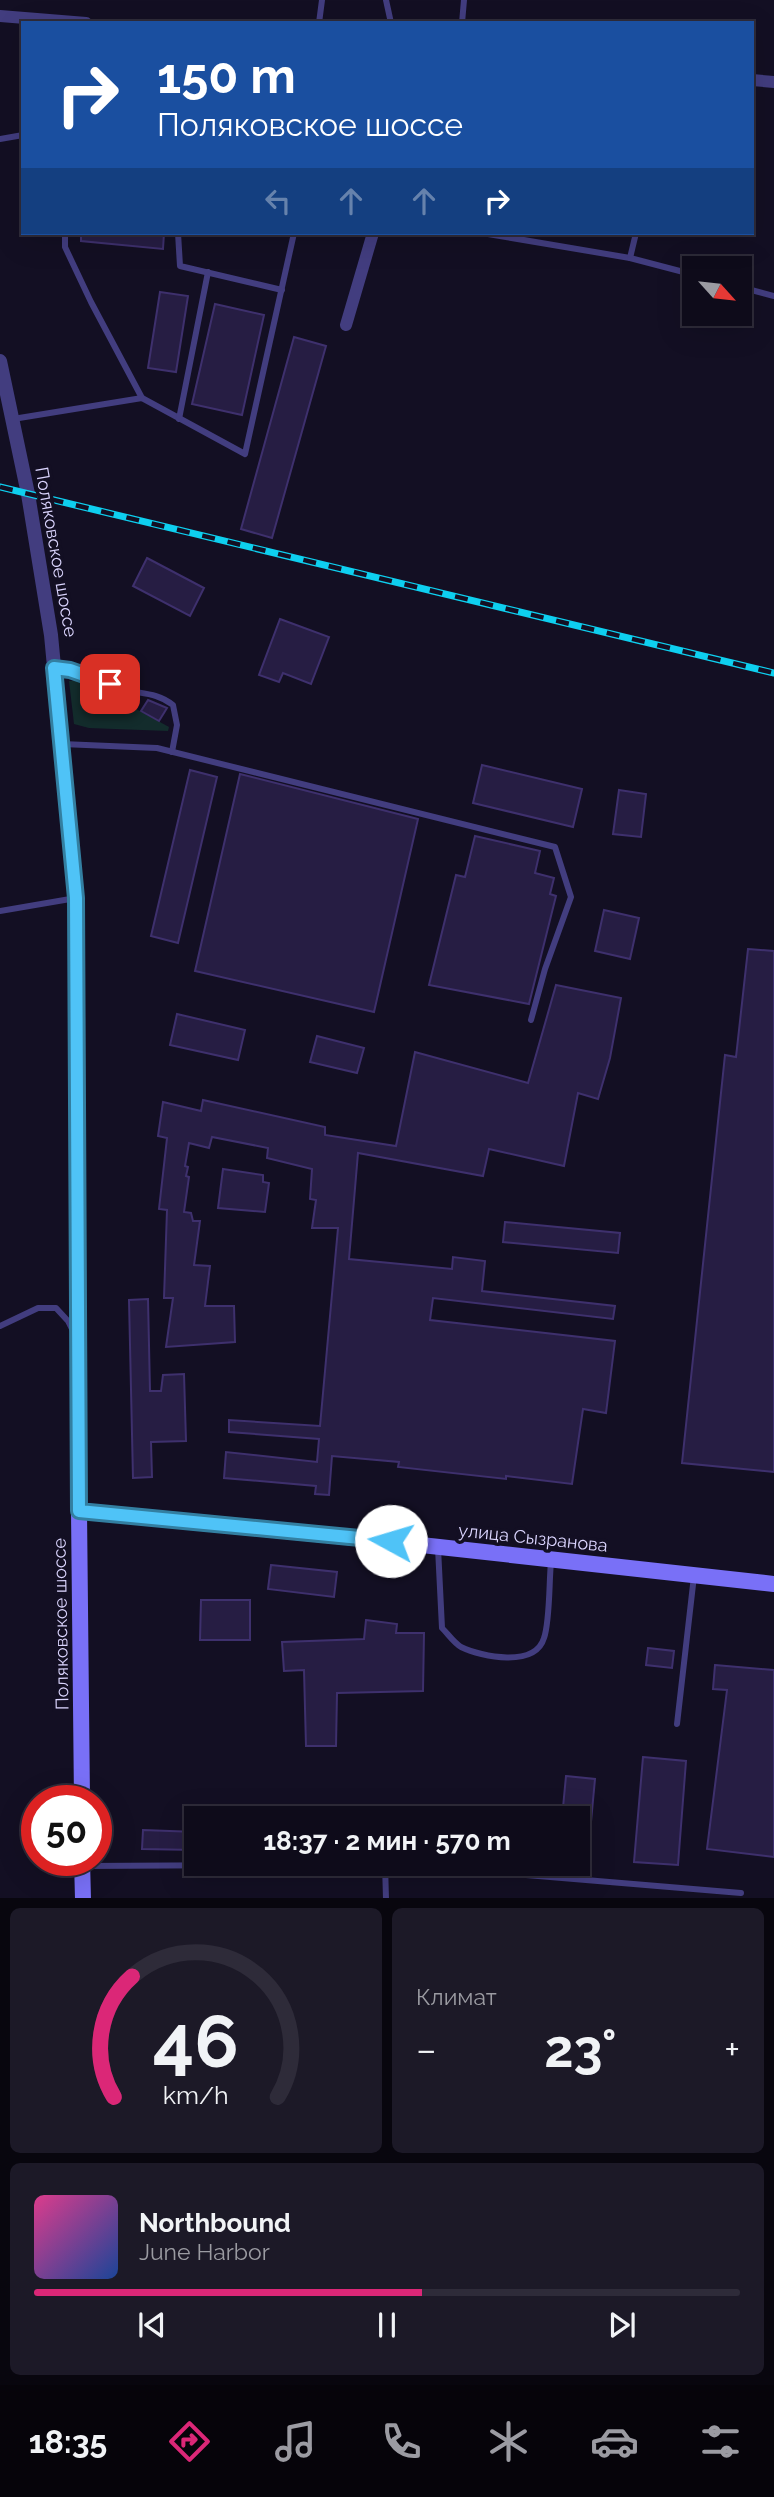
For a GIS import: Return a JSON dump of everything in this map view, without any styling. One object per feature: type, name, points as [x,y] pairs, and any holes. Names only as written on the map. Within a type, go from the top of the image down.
[{"type":"main road","name":"улица Сызранова","points":[[79,1511],[437,1546],[774,1584]]},
{"type":"main road","name":"Поляковское шоссе","points":[[79,1511],[82,1785]]},
{"type":"main road","points":[[82,1876],[83,1898]]},
{"type":"street","points":[[0,16],[61,21]]},
{"type":"street","points":[[754,80],[774,82]]},
{"type":"street","points":[[345,325],[372,235]]},
{"type":"street","name":"Поляковское шоссе","points":[[0,361],[32,520],[51,635],[76,898],[79,1511]]},
{"type":"lane","points":[[319,21],[322,0]]},
{"type":"lane","points":[[386,0],[391,21]]},
{"type":"lane","points":[[462,21],[464,0]]},
{"type":"lane","points":[[0,139],[21,135]]},
{"type":"lane","points":[[65,235],[65,247],[142,398],[245,454],[294,235]]},
{"type":"lane","points":[[178,235],[180,266],[282,289]]},
{"type":"lane","points":[[494,235],[630,258],[682,272]]},
{"type":"lane","points":[[630,258],[636,235]]},
{"type":"lane","points":[[179,419],[208,272]]},
{"type":"lane","points":[[752,290],[774,296]]},
{"type":"lane","points":[[12,419],[142,398]]},
{"type":"lane","points":[[54,668],[70,670],[124,689],[162,696],[173,705],[177,725],[172,752]]},
{"type":"lane","points":[[62,744],[157,748],[555,847],[571,897],[545,970],[531,1020]]},
{"type":"lane","points":[[0,911],[76,898]]},
{"type":"lane","points":[[0,1326],[38,1308],[56,1308],[68,1321],[78,1341]]},
{"type":"lane","points":[[437,1546],[442,1628],[459,1646],[482,1654],[510,1657],[536,1651],[544,1639],[551,1559]]},
{"type":"lane","points":[[677,1724],[694,1575]]},
{"type":"lane","points":[[112,1863],[184,1863]]},
{"type":"lane","points":[[385,1876],[386,1898]]},
{"type":"lane","points":[[527,1876],[741,1894]]},
{"type":"green space","points":[[83,680],[169,727],[168,731],[89,728],[74,724],[69,681]]},
{"type":"building","points":[[81,235],[164,235],[163,249],[81,241]]},
{"type":"building","points":[[160,292],[188,296],[176,372],[148,368]]},
{"type":"building","points":[[215,304],[264,315],[242,415],[192,404]]},
{"type":"building","points":[[294,337],[326,346],[272,538],[241,529]]},
{"type":"building","points":[[147,558],[204,588],[190,616],[133,586]]},
{"type":"building","points":[[280,619],[329,637],[311,684],[283,673],[279,682],[259,675]]},
{"type":"building","points":[[148,700],[167,708],[159,721],[141,711]]},
{"type":"building","points":[[482,765],[582,789],[573,827],[473,803]]},
{"type":"building","points":[[190,770],[217,777],[178,943],[151,936]]},
{"type":"building","points":[[240,774],[418,819],[374,1012],[195,971]]},
{"type":"building","points":[[619,790],[646,794],[641,837],[613,834]]},
{"type":"building","points":[[475,836],[540,851],[535,873],[554,878],[550,894],[556,896],[529,1004],[429,985],[456,875],[465,877]]},
{"type":"building","points":[[604,910],[639,918],[630,959],[595,951]]},
{"type":"building","points":[[748,949],[774,951],[774,1472],[682,1463],[725,1055],[736,1057]]},
{"type":"building","points":[[556,985],[621,998],[610,1058],[598,1099],[578,1093],[564,1166],[489,1149],[483,1176],[358,1153],[349,1259],[452,1269],[453,1257],[485,1261],[482,1291],[615,1306],[613,1319],[433,1298],[430,1320],[615,1341],[606,1413],[583,1409],[572,1484],[398,1467],[399,1462],[332,1456],[329,1495],[315,1494],[316,1486],[224,1478],[226,1452],[317,1462],[319,1439],[229,1432],[229,1420],[320,1426],[338,1228],[312,1228],[316,1200],[310,1199],[312,1169],[267,1158],[268,1148],[212,1137],[209,1148],[189,1143],[185,1166],[188,1167],[186,1176],[189,1177],[184,1212],[191,1213],[193,1221],[200,1221],[194,1265],[210,1266],[205,1306],[234,1306],[235,1342],[166,1347],[173,1298],[164,1298],[167,1210],[159,1209],[167,1138],[158,1136],[163,1102],[201,1111],[203,1100],[325,1127],[325,1135],[396,1146],[415,1052],[528,1083]]},
{"type":"building","points":[[177,1014],[245,1030],[238,1060],[170,1045]]},
{"type":"building","points":[[317,1036],[364,1048],[357,1073],[310,1062]]},
{"type":"building","points":[[223,1169],[263,1175],[263,1182],[269,1183],[265,1212],[218,1208]]},
{"type":"building","points":[[505,1222],[620,1233],[618,1253],[503,1242]]},
{"type":"building","points":[[148,1299],[150,1391],[161,1391],[163,1375],[184,1374],[186,1441],[151,1442],[152,1477],[133,1478],[129,1300]]},
{"type":"building","points":[[271,1565],[337,1572],[334,1597],[268,1589]]},
{"type":"building","points":[[201,1600],[250,1600],[250,1640],[200,1640]]},
{"type":"building","points":[[366,1620],[397,1624],[396,1633],[424,1633],[423,1691],[337,1693],[336,1746],[306,1746],[304,1670],[284,1671],[282,1642],[364,1639]]},
{"type":"building","points":[[648,1648],[674,1651],[672,1668],[646,1665]]},
{"type":"building","points":[[715,1665],[774,1670],[774,1857],[707,1849],[727,1690],[713,1689]]},
{"type":"building","points":[[643,1757],[686,1761],[678,1865],[634,1862]]},
{"type":"building","points":[[566,1776],[595,1779],[590,1832],[590,1806],[563,1806]]},
{"type":"building","points":[[143,1830],[184,1832],[184,1850],[142,1849]]},
{"type":"railway","points":[[0,487],[774,673]]},
{"type":"route","points":[[110,684],[70,670],[54,668],[76,898],[79,1511],[391,1541]]}]
